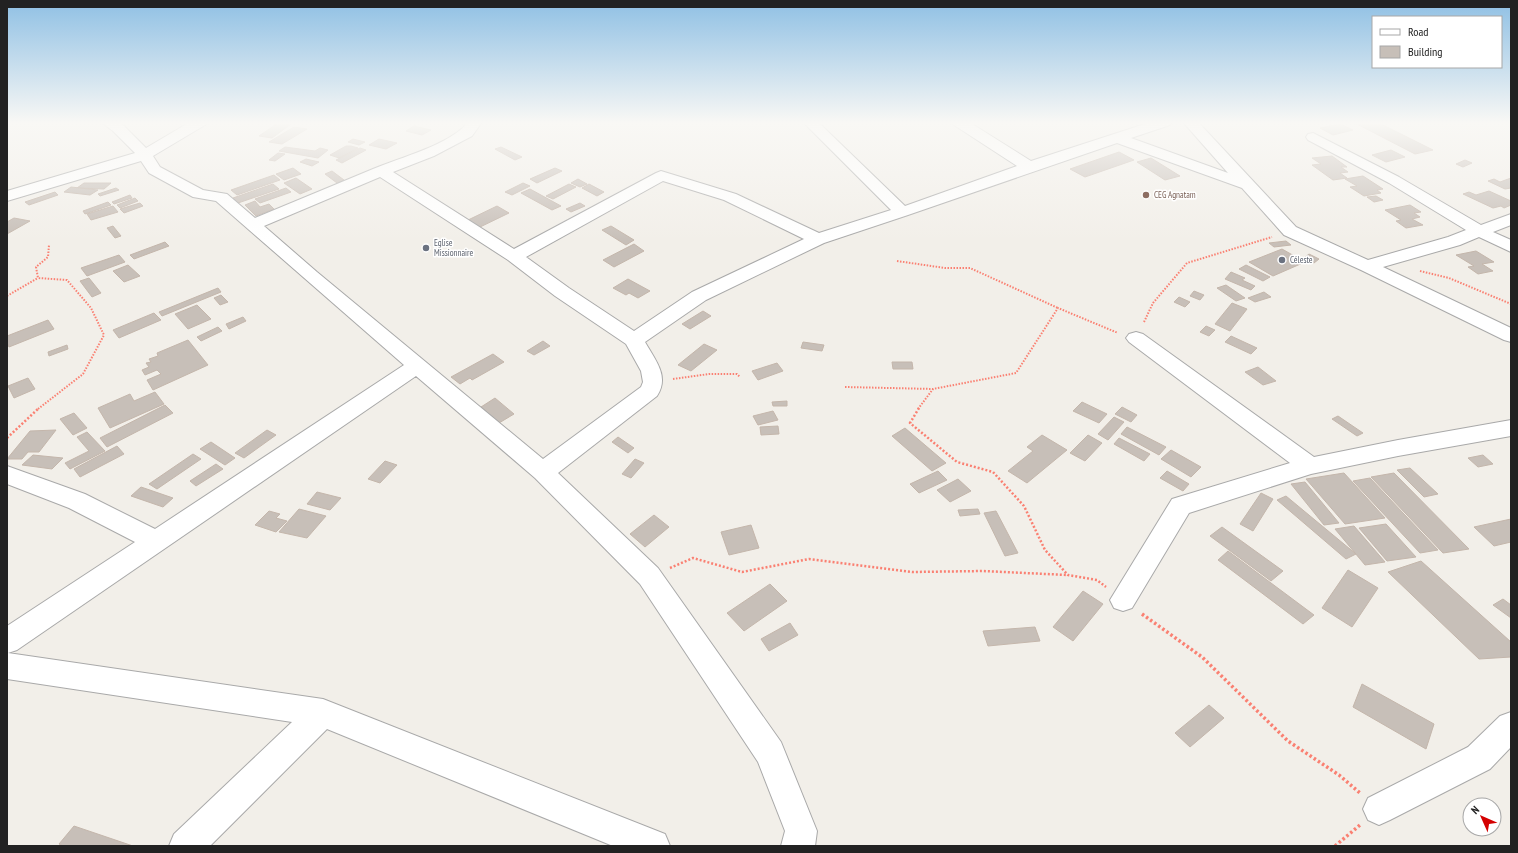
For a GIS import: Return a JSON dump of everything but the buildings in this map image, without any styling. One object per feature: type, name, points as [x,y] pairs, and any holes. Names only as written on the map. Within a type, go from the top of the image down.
[{"type":"street","points":[[7,196],[122,162]]},
{"type":"street","points":[[149,162],[154,170],[199,194],[221,197],[515,450],[543,472],[649,576],[770,753],[800,831],[798,846]]},
{"type":"street","points":[[252,225],[405,162]]},
{"type":"street","points":[[851,162],[902,212]]},
{"type":"street","points":[[1021,162],[1029,167]]},
{"type":"street","points":[[634,340],[699,296],[829,235],[902,212],[1045,162]]},
{"type":"street","points":[[1184,162],[1248,185]]},
{"type":"street","points":[[1227,162],[1290,231],[1367,266],[1511,336]]},
{"type":"street","points":[[1360,162],[1394,180],[1479,231],[1511,247]]},
{"type":"street","points":[[382,170],[514,256],[562,292],[634,340],[651,371],[653,382],[650,391],[543,472]]},
{"type":"street","points":[[514,256],[661,176],[730,197],[829,235]]},
{"type":"street","points":[[1367,266],[1454,241],[1511,219]]},
{"type":"street","points":[[1136,338],[1310,466]]},
{"type":"street","points":[[7,641],[418,366]]},
{"type":"street","points":[[1123,600],[1181,506],[1310,466],[1398,448],[1511,428]]},
{"type":"street","points":[[7,475],[77,501],[156,541]]},
{"type":"street","points":[[7,666],[323,713],[653,846]]},
{"type":"street","points":[[186,846],[323,713]]},
{"type":"street","points":[[1379,809],[1479,758],[1511,726]]},
{"type":"path","points":[[897,261],[945,268],[970,268],[1133,340],[1136,338],[1153,303],[1187,263],[1290,231]]},
{"type":"path","points":[[38,278],[36,267],[48,257],[49,245]]},
{"type":"path","points":[[1388,260],[1406,268],[1450,278],[1511,304]]},
{"type":"path","points":[[7,296],[38,278],[67,280],[91,308],[104,335],[83,374],[34,412],[7,438]]},
{"type":"path","points":[[845,386],[933,389],[1016,374],[1058,308]]},
{"type":"path","points":[[653,382],[709,374],[737,374],[740,377]]},
{"type":"path","points":[[933,389],[922,401],[910,423],[957,462],[993,472],[1024,506],[1045,550],[1068,575]]},
{"type":"path","points":[[649,576],[693,558],[742,572],[809,559],[912,572],[983,571],[1068,575],[1097,580],[1202,657],[1288,741],[1339,775],[1379,809],[1335,846]]},
{"type":"place","name":"CEG Agnatam","points":[[1146,195]]},
{"type":"place","name":"Eglise Missionnaire","points":[[426,248]]},
{"type":"place","name":"Céleste","points":[[1282,260]]}]
